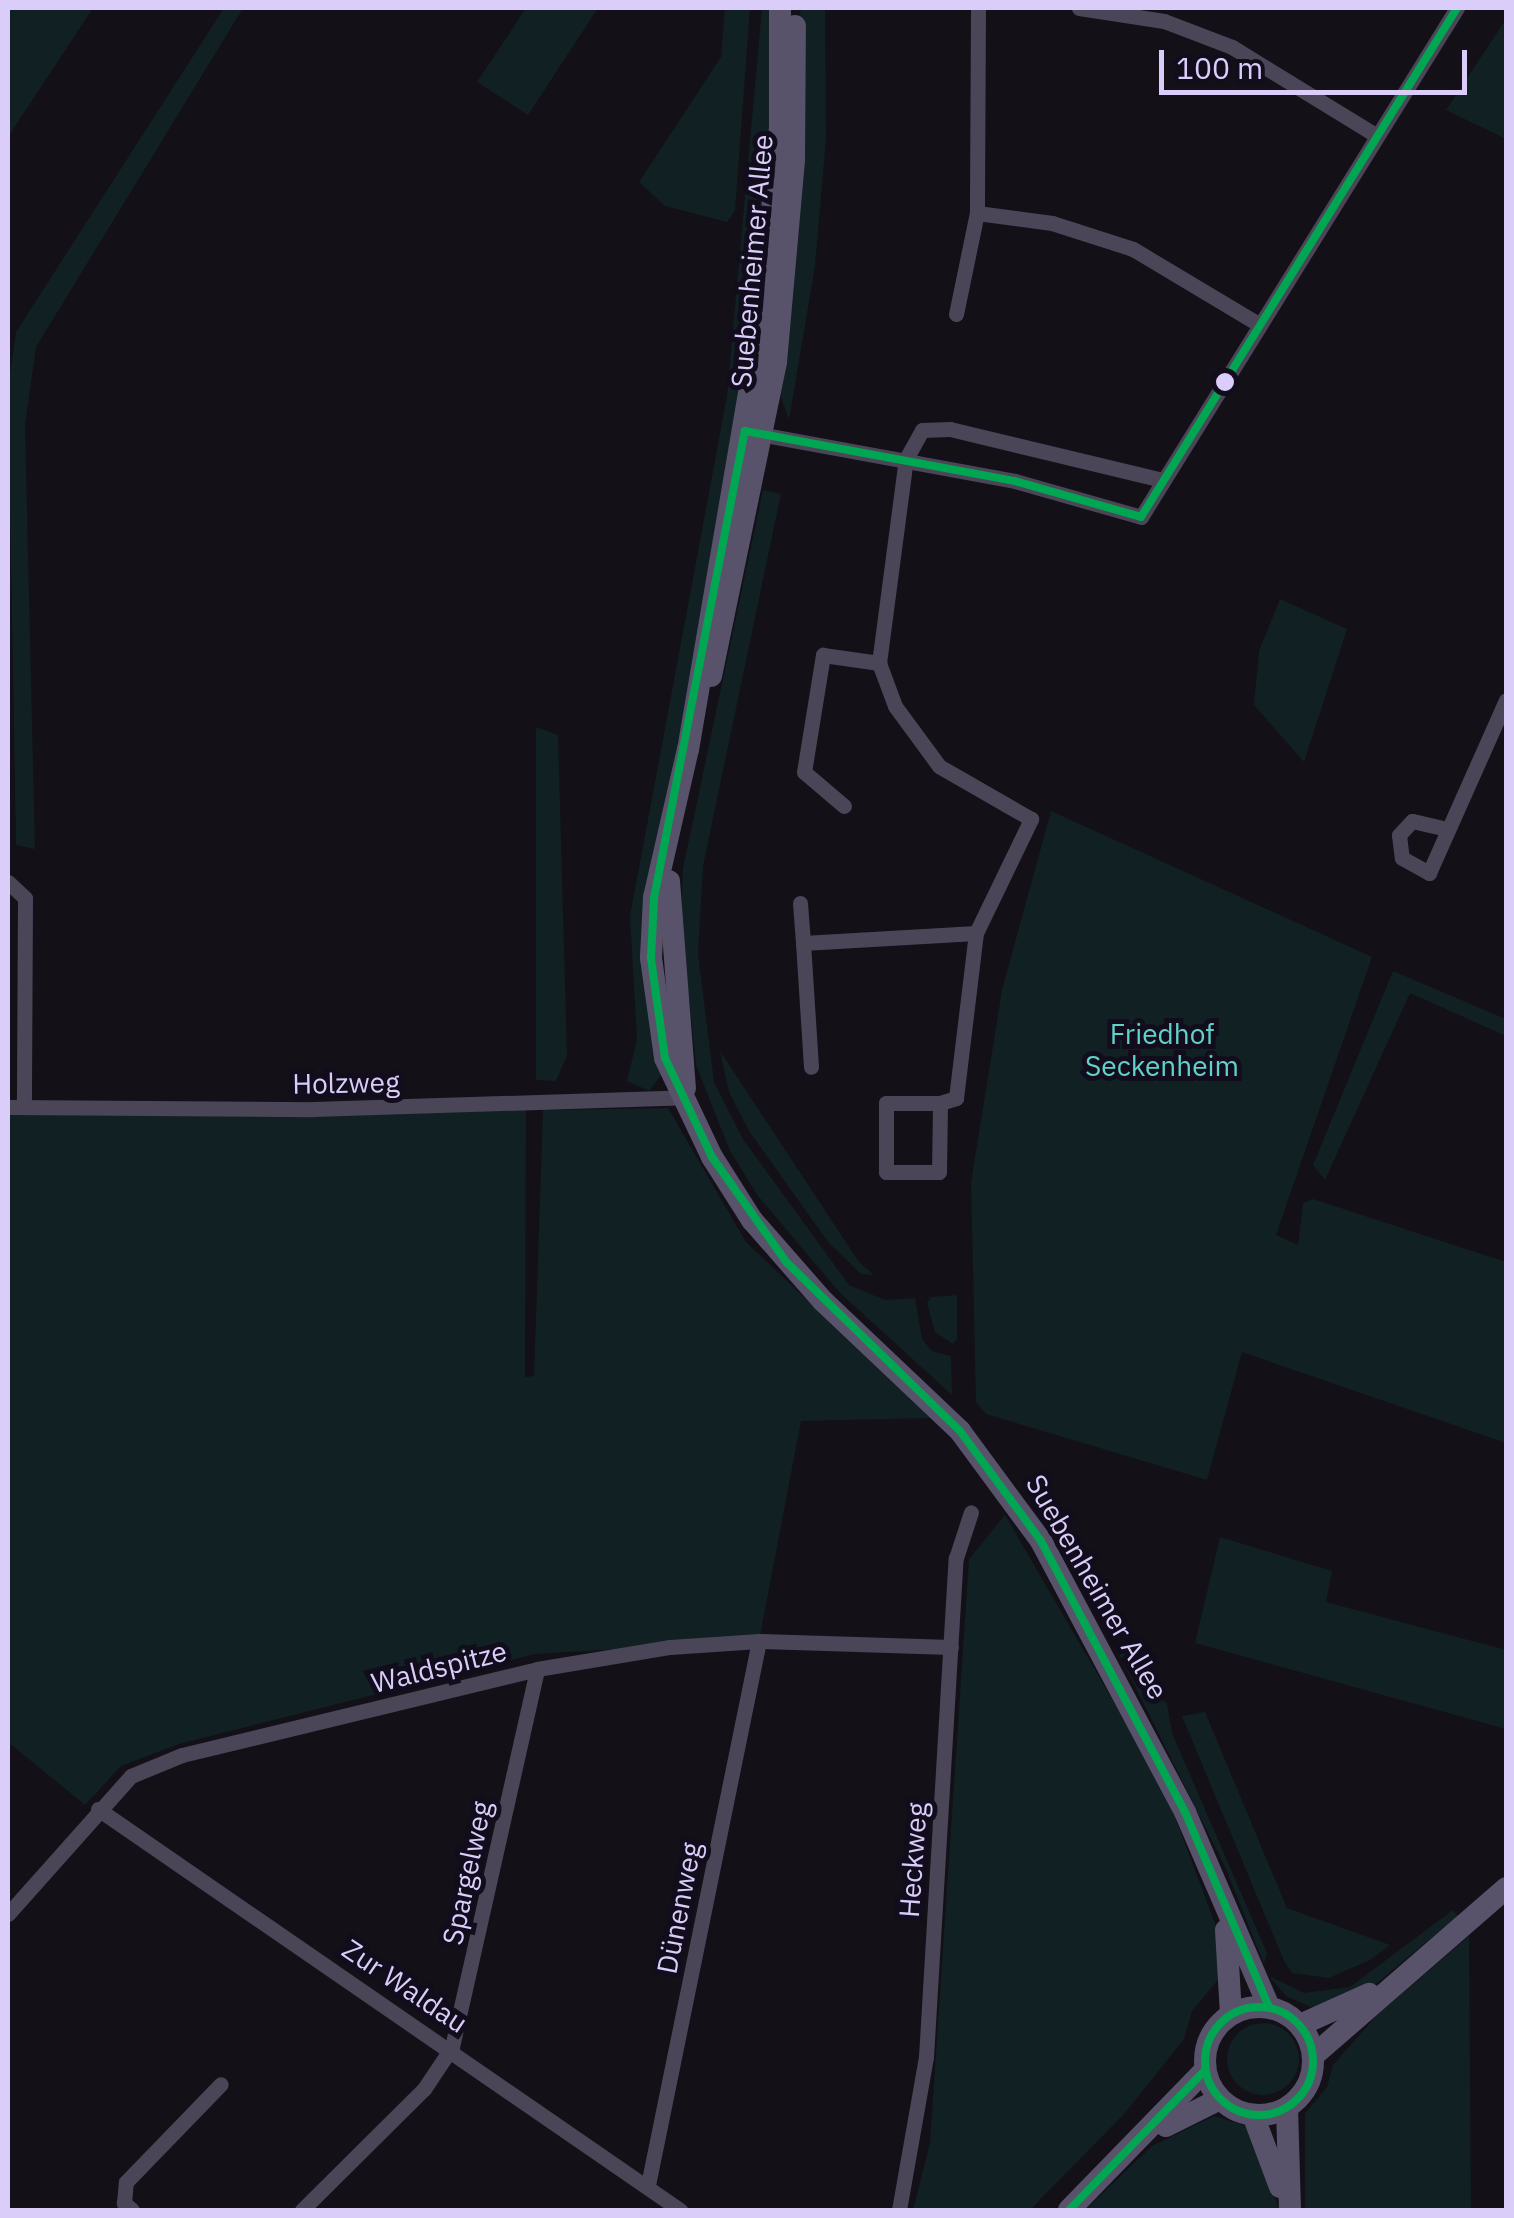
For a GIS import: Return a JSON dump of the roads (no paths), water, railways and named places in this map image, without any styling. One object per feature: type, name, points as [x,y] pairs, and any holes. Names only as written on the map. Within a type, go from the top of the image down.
[{"type":"main road","name":"Suebenheimer Allee","points":[[755,433],[780,127],[780,8]]},
{"type":"main road","name":"Suebenheimer Allee","points":[[794,8],[794,159],[755,433],[721,644],[688,749],[670,838],[671,958],[686,1096],[712,1157],[752,1220],[823,1301],[949,1419],[1005,1486],[1132,1704],[1269,2007]]},
{"type":"main road","points":[[1205,2070],[1220,2099],[1253,2115],[1287,2108],[1302,2094],[1314,2056],[1506,1888]]},
{"type":"main road","name":"Suebenheimer Allee","points":[[1224,1906],[1230,2014]]},
{"type":"main road","points":[[1300,2025],[1400,1978]]},
{"type":"main road","points":[[1069,2210],[1205,2070],[1215,2029],[1230,2014],[1269,2007],[1300,2025],[1314,2056]]},
{"type":"main road","points":[[1138,2143],[1220,2099]]},
{"type":"main road","points":[[1287,2108],[1289,2210]]},
{"type":"main road","points":[[1253,2115],[1289,2210]]},
{"type":"street","points":[[956,314],[977,213],[978,8]]},
{"type":"street","points":[[1079,8],[1164,20],[1232,47],[1377,136]]},
{"type":"street","points":[[755,433],[906,459],[1141,517],[1457,8]]},
{"type":"street","points":[[977,213],[1052,223],[1134,249],[1260,325]]},
{"type":"street","points":[[940,1103],[939,1172],[886,1172],[886,1103],[940,1103],[956,1098],[976,933],[1031,819],[939,766],[895,706],[879,663],[906,459],[922,430],[950,429],[1163,480]]},
{"type":"street","points":[[844,806],[804,772],[823,655],[879,663]]},
{"type":"street","points":[[1446,828],[1506,700]]},
{"type":"street","points":[[8,882],[25,898],[16,1106]]},
{"type":"street","points":[[800,903],[812,1067]]},
{"type":"street","points":[[802,943],[976,933]]},
{"type":"street","name":"Holzweg","points":[[16,1106],[313,1109],[686,1096]]},
{"type":"street","name":"Heckweg","points":[[899,2210],[926,2058],[956,1558],[971,1512]]},
{"type":"street","name":"Waldspitze","points":[[8,1914],[131,1776],[162,1761],[537,1669],[670,1647],[759,1641],[951,1647]]},
{"type":"street","name":"Dünenweg","points":[[648,2185],[759,1641]]},
{"type":"street","name":"Spargelweg","points":[[302,2210],[424,2089],[452,2048],[537,1669]]},
{"type":"street","name":"Zur Waldau","points":[[98,1809],[452,2048],[680,2210]]},
{"type":"street","points":[[132,2210],[124,2203],[126,2182],[222,2084]]},
{"type":"park label","name":"Friedhof Seckenheim","points":[[1162,1050]]}]
